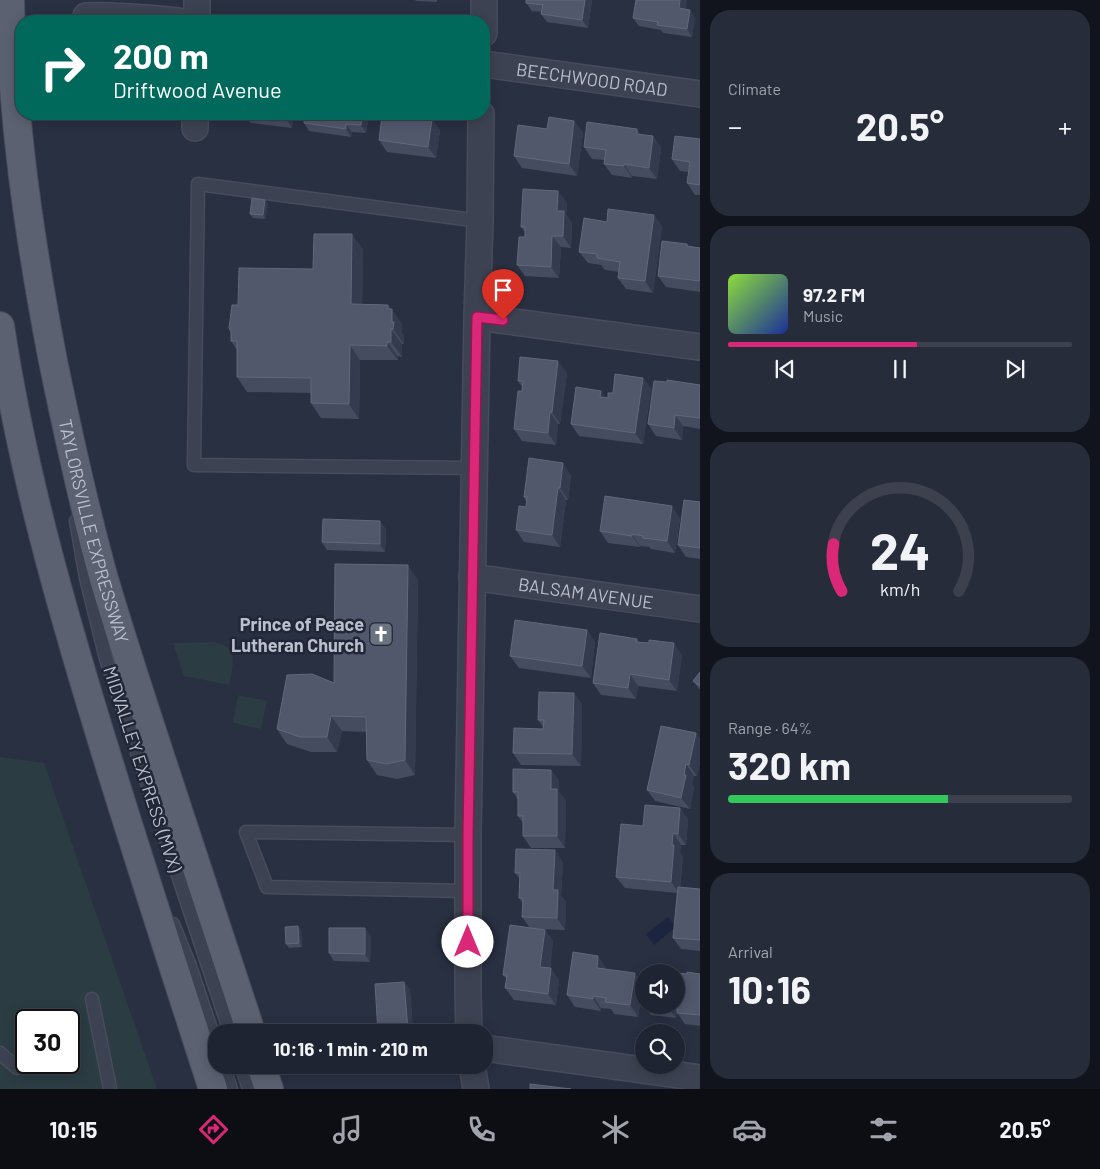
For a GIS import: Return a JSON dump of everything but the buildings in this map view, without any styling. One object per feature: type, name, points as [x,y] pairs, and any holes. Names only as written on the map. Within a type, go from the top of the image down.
[{"type":"main road","name":"TAYLORSVILLE EXPRESSWAY","points":[[6,9],[11,47],[15,112]]},
{"type":"main road","name":"TAYLORSVILLE EXPRESSWAY","points":[[16,120],[29,224],[46,322],[63,411],[82,494],[120,634],[248,1024]]},
{"type":"main road","points":[[0,326],[16,416],[48,557],[130,833],[212,1089]]},
{"type":"main road","points":[[265,1074],[269,1089]]},
{"type":"street","points":[[197,0],[197,15]]},
{"type":"street","points":[[484,0],[484,15]]},
{"type":"street","name":"BEECHWOOD ROAD","points":[[490,65],[700,94]]},
{"type":"street","points":[[469,1024],[468,835],[481,120]]},
{"type":"street","points":[[477,317],[700,347]]},
{"type":"street","name":"BALSAM AVENUE","points":[[472,577],[700,609]]},
{"type":"street","points":[[493,1049],[700,1078]]},
{"type":"street","points":[[474,1074],[476,1089]]},
{"type":"lane","points":[[475,468],[194,465],[198,184],[480,221]]},
{"type":"lane","name":"MIDVALLEY EXPRESS (MVX)","points":[[63,411],[76,523],[88,586],[106,659],[227,1024]]},
{"type":"lane","points":[[468,835],[246,832],[267,887],[468,891]]},
{"type":"lane","name":"MIDVALLEY EXPRESS (MVX)","points":[[130,833],[174,926],[209,1024]]},
{"type":"lane","points":[[92,999],[110,1088]]},
{"type":"lane","points":[[0,1053],[15,1066]]},
{"type":"lane","points":[[226,1074],[231,1089]]},
{"type":"lane","points":[[244,1074],[249,1089]]},
{"type":"shaded area","points":[[214,642],[228,648],[233,658],[229,685],[184,676],[173,643]]},
{"type":"shaded area","points":[[238,695],[267,701],[261,729],[233,723]]},
{"type":"shaded area","points":[[0,757],[44,763],[157,1089],[0,1089]]},
{"type":"water","points":[[668,917],[676,927],[654,945],[646,934]]},
{"type":"place","name":"Prince of Peace Lutheran Church","points":[[381,634]]},
{"type":"route","points":[[468,942],[468,835],[477,317],[503,320]]}]
